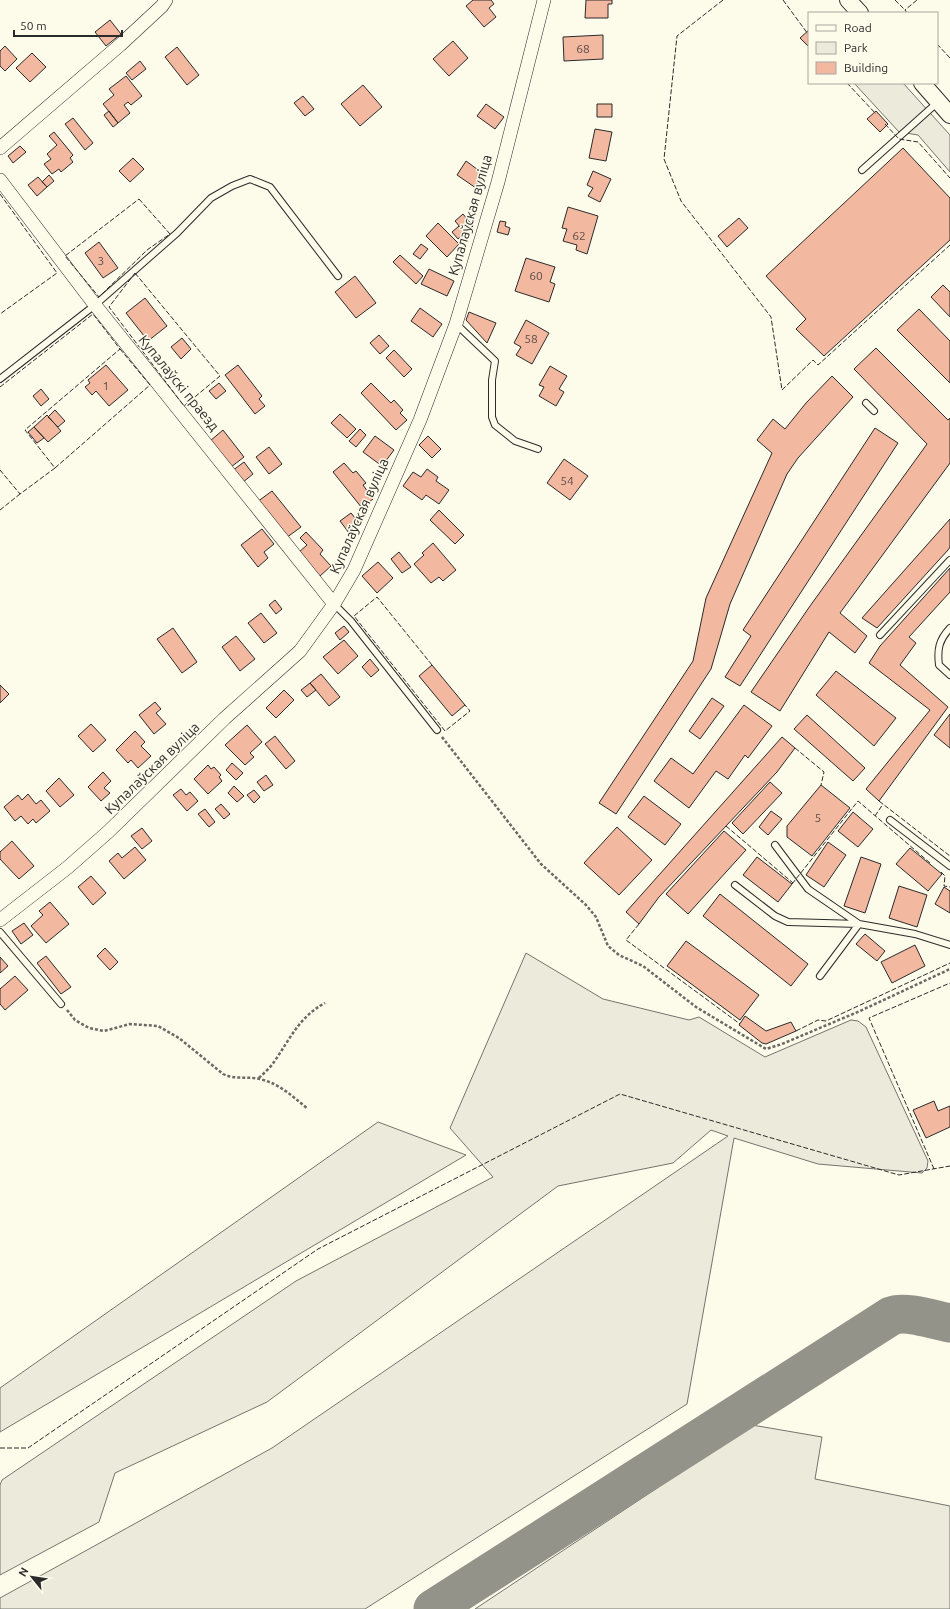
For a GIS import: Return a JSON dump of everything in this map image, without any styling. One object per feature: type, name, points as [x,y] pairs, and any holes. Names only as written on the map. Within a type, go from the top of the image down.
[{"type":"street","points":[[0,148],[120,45],[162,6],[166,0]]},
{"type":"street","name":"Купалаўская вуліца","points":[[0,920],[67,868],[108,832],[225,718],[300,651],[334,604],[354,570],[416,427],[456,324],[498,182],[544,0]]},
{"type":"street","points":[[848,0],[859,12]]},
{"type":"street","points":[[923,84],[950,115]]},
{"type":"street","name":"Купалаўскі праезд","points":[[0,180],[95,305],[334,604]]},
{"type":"lane","points":[[862,170],[938,102]]},
{"type":"lane","points":[[0,379],[95,305],[177,233],[211,198],[232,186],[250,179],[270,187],[338,276]]},
{"type":"lane","points":[[456,324],[495,361],[492,380],[492,416],[496,425],[515,441],[538,449]]},
{"type":"lane","points":[[866,403],[874,411]]},
{"type":"lane","points":[[880,635],[950,560]]},
{"type":"lane","points":[[334,604],[351,621],[437,730]]},
{"type":"lane","points":[[950,628],[944,634],[937,651],[939,665],[950,675]]},
{"type":"lane","points":[[890,820],[950,866]]},
{"type":"lane","points":[[775,845],[808,889],[859,924]]},
{"type":"lane","points":[[735,886],[775,916],[788,922],[859,924],[915,934],[950,945]]},
{"type":"lane","points":[[820,976],[859,924]]},
{"type":"lane","points":[[0,932],[61,1004]]},
{"type":"path","points":[[437,730],[541,864],[574,895],[586,904],[596,917],[608,946],[619,955],[643,966],[696,1007],[766,1049],[782,1044],[860,1011],[950,969]]},
{"type":"path","points":[[259,1078],[273,1063],[295,1030],[312,1010],[325,1003]]},
{"type":"path","points":[[61,1004],[75,1020],[89,1028],[104,1031],[130,1024],[158,1026],[179,1038],[223,1074],[231,1078],[259,1078],[281,1086],[308,1109]]},
{"type":"green space","points":[[526,953],[603,999],[689,1020],[699,1017],[765,1057],[851,1020],[858,1021],[866,1027],[928,1161],[927,1168],[922,1173],[818,1164],[734,1138],[687,1404],[365,1609],[0,1609],[0,1598],[272,1448],[728,1136],[711,1130],[673,1163],[558,1186],[267,1402],[115,1473],[99,1522],[0,1575],[0,1485],[2,1480],[296,1281],[493,1177],[450,1128]]},
{"type":"green space","points":[[378,1122],[466,1155],[0,1432],[0,1388]]},
{"type":"green space","points":[[752,1425],[822,1437],[815,1479],[950,1506],[950,1609],[475,1609]]},
{"type":"shaded area","points":[[855,84],[904,84],[950,135],[950,172],[918,135],[899,132]]},
{"type":"building","points":[[473,0],[491,0],[494,4],[489,8],[496,17],[484,27],[466,6]]},
{"type":"building","points":[[586,0],[612,0],[612,4],[608,4],[608,18],[585,18]]},
{"type":"building","points":[[110,20],[121,34],[106,46],[95,32]]},
{"type":"building","points":[[808,31],[808,46],[800,38]]},
{"type":"building","points":[[603,35],[603,59],[564,61],[563,37]]},
{"type":"building","points":[[453,41],[468,58],[449,76],[433,59]]},
{"type":"building","points":[[5,46],[17,59],[5,71],[0,66],[0,51]]},
{"type":"building","points":[[177,47],[199,75],[187,85],[165,57]]},
{"type":"building","points":[[32,53],[46,67],[30,82],[16,68]]},
{"type":"building","points":[[140,61],[146,69],[132,80],[126,73]]},
{"type":"building","points":[[126,76],[142,96],[131,105],[128,102],[124,105],[130,113],[118,123],[103,104],[114,95],[109,89]]},
{"type":"building","points":[[363,85],[382,107],[360,126],[341,104]]},
{"type":"building","points":[[303,96],[314,109],[305,116],[294,103]]},
{"type":"building","points":[[486,104],[504,117],[495,129],[477,116]]},
{"type":"building","points":[[597,104],[612,104],[612,117],[597,117]]},
{"type":"building","points":[[109,111],[118,123],[113,127],[104,115]]},
{"type":"building","points":[[876,111],[888,124],[880,132],[867,119]]},
{"type":"building","points":[[73,118],[93,143],[85,150],[65,124]]},
{"type":"building","points":[[595,129],[612,132],[606,161],[589,158]]},
{"type":"building","points":[[54,132],[73,155],[70,158],[73,162],[61,172],[59,169],[52,174],[44,164],[51,159],[47,154],[57,145],[49,136]]},
{"type":"building","points":[[20,146],[26,152],[13,163],[8,156]]},
{"type":"building","points":[[903,148],[950,198],[950,240],[824,356],[796,329],[806,319],[766,276]]},
{"type":"building","points":[[133,158],[144,169],[130,182],[119,171]]},
{"type":"building","points":[[466,161],[485,175],[476,188],[457,175]]},
{"type":"building","points":[[593,171],[611,179],[600,202],[588,196],[593,188],[587,185]]},
{"type":"building","points":[[49,175],[54,181],[47,187],[42,182]]},
{"type":"building","points":[[38,177],[47,187],[37,196],[28,185]]},
{"type":"building","points":[[568,207],[598,216],[587,254],[576,250],[577,245],[563,241],[567,229],[562,228]]},
{"type":"building","points":[[463,214],[473,226],[465,233],[455,221]]},
{"type":"building","points":[[739,218],[748,228],[727,247],[718,236]]},
{"type":"building","points":[[500,221],[506,222],[505,226],[510,228],[508,235],[497,232]]},
{"type":"building","points":[[438,223],[459,244],[447,257],[426,236]]},
{"type":"building","points":[[459,226],[465,233],[458,239],[452,232]]},
{"type":"building","points":[[99,242],[118,268],[103,278],[85,253]]},
{"type":"building","points":[[421,244],[428,249],[420,259],[413,254]]},
{"type":"building","points":[[400,255],[423,276],[416,284],[393,262]]},
{"type":"building","points":[[526,258],[555,267],[550,282],[555,284],[549,302],[515,291]]},
{"type":"building","points":[[429,269],[454,281],[447,296],[421,284]]},
{"type":"building","points":[[355,276],[376,303],[356,318],[335,292]]},
{"type":"building","points":[[943,285],[950,292],[950,317],[931,297]]},
{"type":"building","points":[[145,298],[167,326],[148,341],[126,313]]},
{"type":"building","points":[[420,308],[442,324],[433,337],[411,321]]},
{"type":"building","points":[[919,309],[950,341],[950,383],[897,330]]},
{"type":"building","points":[[469,312],[496,323],[487,343],[466,320]]},
{"type":"building","points":[[526,320],[549,333],[532,364],[516,355],[521,347],[514,343]]},
{"type":"building","points":[[379,335],[389,346],[380,354],[370,343]]},
{"type":"building","points":[[182,338],[191,349],[181,359],[171,347]]},
{"type":"building","points":[[876,348],[948,420],[950,418],[950,463],[840,613],[867,636],[855,653],[829,632],[780,711],[751,692],[810,606],[927,444],[854,369]]},
{"type":"building","points":[[394,350],[412,369],[404,377],[386,358]]},
{"type":"building","points":[[106,365],[128,390],[109,406],[96,391],[92,395],[85,387],[90,383],[88,380]]},
{"type":"building","points":[[238,365],[262,396],[259,399],[265,406],[255,414],[225,375]]},
{"type":"building","points":[[550,366],[567,376],[559,389],[564,392],[556,406],[539,396],[544,387],[539,385]]},
{"type":"building","points":[[832,376],[853,397],[798,458],[787,474],[730,604],[711,669],[616,814],[599,803],[693,661],[706,598],[772,453],[757,440],[773,419],[785,429],[806,403]]},
{"type":"building","points":[[219,383],[226,391],[216,399],[209,391]]},
{"type":"building","points":[[371,383],[391,403],[394,400],[403,410],[400,413],[407,420],[396,430],[361,393]]},
{"type":"building","points":[[41,389],[49,399],[41,406],[33,396]]},
{"type":"building","points":[[55,410],[65,421],[58,427],[48,417]]},
{"type":"building","points":[[340,414],[356,429],[347,438],[331,423]]},
{"type":"building","points":[[47,415],[61,431],[48,442],[34,427]]},
{"type":"building","points":[[34,427],[44,438],[37,443],[28,432]]},
{"type":"building","points":[[875,428],[898,443],[740,686],[725,677],[751,636],[743,630]]},
{"type":"building","points":[[360,429],[366,435],[356,447],[349,441]]},
{"type":"building","points":[[223,430],[244,457],[231,467],[210,441]]},
{"type":"building","points":[[375,436],[394,450],[382,466],[363,452]]},
{"type":"building","points":[[428,436],[441,449],[432,458],[419,445]]},
{"type":"building","points":[[269,447],[282,464],[269,474],[256,457]]},
{"type":"building","points":[[564,459],[588,476],[570,500],[547,483]]},
{"type":"building","points":[[244,462],[253,474],[242,483],[232,471]]},
{"type":"building","points":[[344,463],[353,473],[356,471],[366,483],[363,485],[373,499],[362,508],[333,472]]},
{"type":"building","points":[[427,469],[438,477],[436,481],[449,490],[439,504],[426,495],[422,500],[403,486],[413,472],[421,477]]},
{"type":"building","points":[[272,491],[301,527],[286,538],[257,502]]},
{"type":"building","points":[[439,510],[464,535],[455,544],[430,520]]},
{"type":"building","points":[[351,513],[360,524],[349,533],[340,521]]},
{"type":"building","points":[[950,519],[950,547],[948,550],[877,628],[862,618]]},
{"type":"building","points":[[262,529],[274,544],[264,552],[268,558],[258,567],[241,545]]},
{"type":"building","points":[[306,532],[323,550],[320,554],[331,566],[320,576],[298,553],[307,545],[300,538]]},
{"type":"building","points":[[433,543],[456,570],[443,581],[439,577],[431,583],[414,564],[424,555],[422,553]]},
{"type":"building","points":[[399,552],[411,567],[402,573],[391,559]]},
{"type":"building","points":[[378,562],[393,578],[377,593],[362,576]]},
{"type":"building","points":[[950,568],[950,592],[909,637],[916,643],[900,665],[948,707],[879,801],[866,789],[930,710],[869,663],[880,646]]},
{"type":"building","points":[[275,600],[282,609],[276,614],[269,605]]},
{"type":"building","points":[[261,613],[277,633],[264,643],[248,623]]},
{"type":"building","points":[[344,626],[349,632],[340,640],[335,633]]},
{"type":"building","points":[[173,628],[197,662],[182,673],[157,639]]},
{"type":"building","points":[[236,636],[255,659],[240,671],[222,647]]},
{"type":"building","points":[[344,640],[358,656],[338,674],[323,657]]},
{"type":"building","points":[[370,659],[379,670],[371,677],[362,667]]},
{"type":"building","points":[[432,665],[465,705],[452,716],[419,676]]},
{"type":"building","points":[[836,671],[896,718],[874,746],[816,695]]},
{"type":"building","points":[[321,674],[340,697],[329,706],[310,683]]},
{"type":"building","points":[[310,683],[316,690],[307,697],[301,690]]},
{"type":"building","points":[[0,685],[9,694],[0,703]]},
{"type":"building","points":[[284,690],[294,700],[276,718],[266,708]]},
{"type":"building","points":[[712,698],[724,706],[700,739],[689,731]]},
{"type":"building","points":[[155,702],[161,709],[156,713],[166,724],[154,734],[139,715]]},
{"type":"building","points":[[744,705],[772,726],[748,758],[745,755],[728,779],[716,771],[689,808],[654,781],[671,758],[693,774]]},
{"type":"building","points":[[950,714],[950,748],[934,735]]},
{"type":"building","points":[[807,715],[865,768],[853,781],[794,729]]},
{"type":"building","points":[[91,724],[106,740],[93,752],[78,736]]},
{"type":"building","points":[[247,725],[262,742],[250,753],[254,757],[245,765],[225,745]]},
{"type":"building","points":[[135,731],[145,742],[141,746],[151,756],[138,768],[131,760],[128,763],[116,750]]},
{"type":"building","points":[[275,736],[295,761],[286,769],[265,744]]},
{"type":"building","points":[[782,737],[795,748],[777,772],[659,897],[639,924],[626,912]]},
{"type":"building","points":[[232,763],[243,773],[236,780],[226,770]]},
{"type":"building","points":[[208,765],[211,769],[214,767],[221,775],[219,777],[222,781],[208,794],[194,779]]},
{"type":"building","points":[[103,772],[111,781],[104,788],[110,793],[101,801],[88,787]]},
{"type":"building","points":[[266,775],[273,785],[264,791],[257,782]]},
{"type":"building","points":[[59,778],[74,795],[60,807],[46,791]]},
{"type":"building","points":[[770,782],[782,793],[743,834],[732,823]]},
{"type":"building","points":[[821,785],[850,808],[812,856],[787,837],[787,826]]},
{"type":"building","points":[[234,786],[244,796],[237,802],[228,793]]},
{"type":"building","points":[[181,789],[186,795],[190,792],[198,801],[187,811],[173,795]]},
{"type":"building","points":[[254,790],[260,797],[254,803],[247,795]]},
{"type":"building","points":[[28,794],[36,804],[41,800],[50,811],[36,823],[33,819],[28,824],[21,816],[15,821],[4,807],[18,795],[22,800]]},
{"type":"building","points":[[644,796],[681,824],[665,845],[628,817]]},
{"type":"building","points":[[221,804],[230,814],[224,819],[215,809]]},
{"type":"building","points":[[205,809],[215,822],[209,827],[198,814]]},
{"type":"building","points":[[771,811],[782,819],[768,835],[759,827]]},
{"type":"building","points":[[853,812],[873,829],[858,847],[838,831]]},
{"type":"building","points":[[617,827],[652,860],[619,895],[584,863]]},
{"type":"building","points":[[142,828],[152,841],[142,849],[131,836]]},
{"type":"building","points":[[724,831],[746,850],[688,914],[666,894]]},
{"type":"building","points":[[12,841],[34,866],[19,879],[0,859],[0,852]]},
{"type":"building","points":[[828,842],[846,855],[824,887],[806,875]]},
{"type":"building","points":[[135,847],[146,860],[124,879],[109,861],[118,853],[122,858]]},
{"type":"building","points":[[910,848],[942,874],[928,891],[896,864]]},
{"type":"building","points":[[757,857],[792,884],[778,902],[743,875]]},
{"type":"building","points":[[861,857],[881,864],[865,913],[844,906]]},
{"type":"building","points":[[91,876],[106,893],[93,905],[78,887]]},
{"type":"building","points":[[899,886],[927,895],[917,927],[889,918]]},
{"type":"building","points":[[944,887],[950,891],[950,913],[935,904]]},
{"type":"building","points":[[720,894],[808,964],[791,986],[703,916]]},
{"type":"building","points":[[50,902],[69,924],[46,943],[31,926],[43,915],[39,911]]},
{"type":"building","points":[[24,923],[33,935],[21,944],[12,931]]},
{"type":"building","points":[[865,934],[885,951],[877,961],[856,944]]},
{"type":"building","points":[[686,941],[759,995],[740,1020],[667,966]]},
{"type":"building","points":[[915,945],[925,966],[892,983],[881,962]]},
{"type":"building","points":[[105,948],[118,962],[110,970],[97,956]]},
{"type":"building","points":[[46,956],[71,987],[61,994],[37,963]]},
{"type":"building","points":[[0,957],[8,966],[0,973]]},
{"type":"building","points":[[15,976],[28,990],[5,1010],[0,1004],[0,989]]},
{"type":"building","points":[[745,1016],[766,1031],[791,1022],[796,1031],[766,1044],[762,1043],[739,1025]]},
{"type":"building","points":[[934,1101],[938,1111],[950,1106],[950,1127],[926,1138],[913,1110]]},
{"type":"taxiway","points":[[433,1609],[891,1316],[904,1314],[950,1323]]},
{"type":"fence","points":[[723,0],[677,36],[664,159],[681,201],[771,317],[782,390],[813,360],[818,365],[950,245]]},
{"type":"fence","points":[[783,0],[808,34]]},
{"type":"fence","points":[[895,0],[905,10]]},
{"type":"fence","points":[[906,12],[905,10],[917,0]]},
{"type":"fence","points":[[938,45],[950,58]]},
{"type":"fence","points":[[848,84],[876,114]]},
{"type":"fence","points":[[885,124],[899,139],[918,142],[950,178]]},
{"type":"fence","points":[[0,194],[57,273],[0,314]]},
{"type":"fence","points":[[139,199],[170,234],[147,250],[99,297],[65,256],[139,199]]},
{"type":"fence","points":[[135,273],[220,376],[184,406],[109,307],[135,273]]},
{"type":"fence","points":[[0,387],[93,314],[120,349]]},
{"type":"fence","points":[[120,349],[150,385],[55,468],[25,430],[120,349]]},
{"type":"fence","points":[[0,470],[20,494],[55,468]]},
{"type":"fence","points":[[0,510],[20,494]]},
{"type":"fence","points":[[432,665],[377,597],[354,616],[445,731],[470,711],[465,705]]},
{"type":"fence","points":[[795,748],[824,772],[821,785]]},
{"type":"fence","points":[[792,884],[858,801],[930,863]]},
{"type":"fence","points":[[879,801],[950,856]]},
{"type":"fence","points":[[875,816],[883,804]]},
{"type":"fence","points":[[726,826],[793,883]]},
{"type":"fence","points":[[941,872],[945,876],[944,886],[950,887]]},
{"type":"fence","points":[[639,924],[626,940],[740,1024]]},
{"type":"fence","points":[[796,1031],[818,1020],[826,1021],[950,963]]},
{"type":"fence","points":[[934,1169],[869,1018],[950,983]]},
{"type":"fence","points":[[0,1448],[28,1448],[318,1249],[620,1094],[899,1175],[950,1166]]}]
